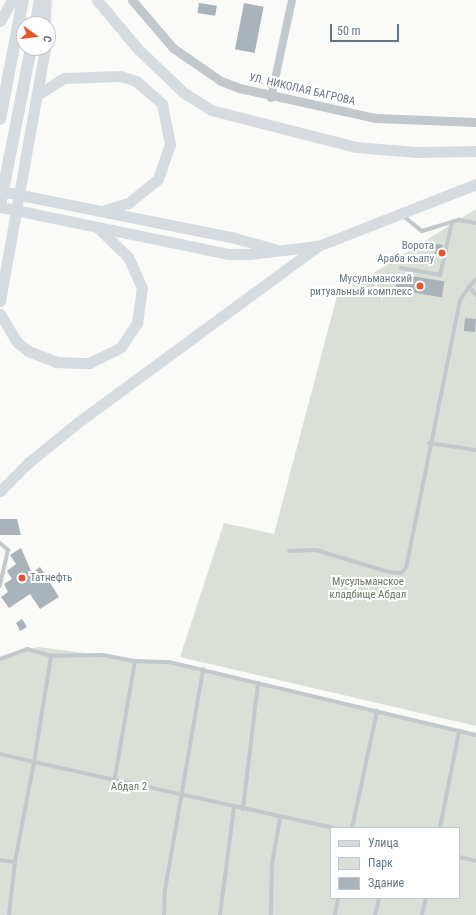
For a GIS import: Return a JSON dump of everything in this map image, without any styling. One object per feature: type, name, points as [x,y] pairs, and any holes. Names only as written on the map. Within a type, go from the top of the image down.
[{"type":"main road","points":[[1,0],[1,17]]},
{"type":"main road","points":[[1,17],[12,0]]},
{"type":"main road","points":[[0,119],[23,0]]},
{"type":"main road","points":[[37,16],[40,0]]},
{"type":"main road","points":[[45,16],[46,0]]},
{"type":"main road","points":[[97,0],[137,48],[184,93],[211,110],[356,146],[416,152],[476,151]]},
{"type":"main road","points":[[29,56],[0,207],[229,254],[318,246]]},
{"type":"main road","points":[[0,300],[39,94],[44,56]]},
{"type":"main road","points":[[39,94],[64,78],[114,75],[136,81],[162,104],[170,144],[158,179],[128,203],[101,211]]},
{"type":"main road","points":[[0,491],[28,463],[77,423],[318,246],[476,184]]},
{"type":"main road","points":[[0,191],[101,211],[274,249]]},
{"type":"main road","points":[[0,314],[17,342],[28,351],[56,362],[89,363],[120,348],[137,323],[142,288],[128,257],[96,227]]},
{"type":"street","name":"УЛ. НИКОЛАЯ БАГРОВА","points":[[132,0],[173,48],[221,81],[271,98],[376,118],[476,122]]},
{"type":"street","points":[[271,98],[292,0]]},
{"type":"lane","points":[[399,213],[422,231],[452,222],[476,222]]},
{"type":"lane","points":[[401,268],[440,275],[452,222]]},
{"type":"lane","points":[[289,552],[316,550],[365,567],[401,573],[406,568],[460,300],[476,279]]},
{"type":"lane","points":[[469,288],[476,295]]},
{"type":"lane","points":[[430,443],[476,450]]},
{"type":"lane","points":[[0,543],[8,550],[0,586]]},
{"type":"lane","points":[[0,659],[27,649],[51,656],[103,655],[135,661],[169,662],[476,735]]},
{"type":"lane","points":[[9,915],[15,862],[34,762],[51,656]]},
{"type":"lane","points":[[115,777],[135,661]]},
{"type":"lane","points":[[164,915],[180,793],[203,669]]},
{"type":"lane","points":[[242,809],[258,683]]},
{"type":"lane","points":[[352,827],[376,711]]},
{"type":"lane","points":[[440,827],[459,731]]},
{"type":"lane","points":[[0,754],[115,777],[280,819],[330,827]]},
{"type":"lane","points":[[220,915],[234,807]]},
{"type":"lane","points":[[271,915],[272,863],[280,819]]},
{"type":"lane","points":[[460,858],[476,861]]},
{"type":"lane","points":[[0,860],[15,862]]},
{"type":"lane","points":[[335,915],[338,899]]},
{"type":"lane","points":[[376,915],[379,899]]},
{"type":"lane","points":[[422,915],[426,899]]},
{"type":"green space","name":"Мусульманское кладбище Абдал","points":[[476,209],[476,726],[180,657],[224,523],[274,534],[337,296]]},
{"type":"green space","name":"Абдал 2","points":[[38,647],[169,664],[476,733],[476,915],[0,915],[0,660]]},
{"type":"building","points":[[199,3],[217,6],[215,16],[197,13]]},
{"type":"building","points":[[244,3],[264,7],[255,53],[235,49]]},
{"type":"building","points":[[436,244],[443,245],[441,256],[434,255]]},
{"type":"building","name":"Мусульманский ритуальный комплекс","points":[[398,274],[444,281],[442,297],[395,290]]},
{"type":"building","points":[[465,318],[476,319],[475,332],[464,331]]},
{"type":"building","points":[[0,519],[17,519],[21,535],[0,535]]},
{"type":"building","points":[[21,548],[32,573],[40,567],[59,597],[40,609],[30,594],[9,608],[1,597],[8,592],[4,584],[12,579],[7,571],[16,564],[10,555]]},
{"type":"building","points":[[22,619],[27,627],[20,631],[16,623]]},
{"type":"place","name":"Ворота Араба къапу","points":[[442,253]]},
{"type":"place","name":"Мусульманский ритуальный комплекс","points":[[420,286]]},
{"type":"place","name":"Татнефть","points":[[22,578]]}]
